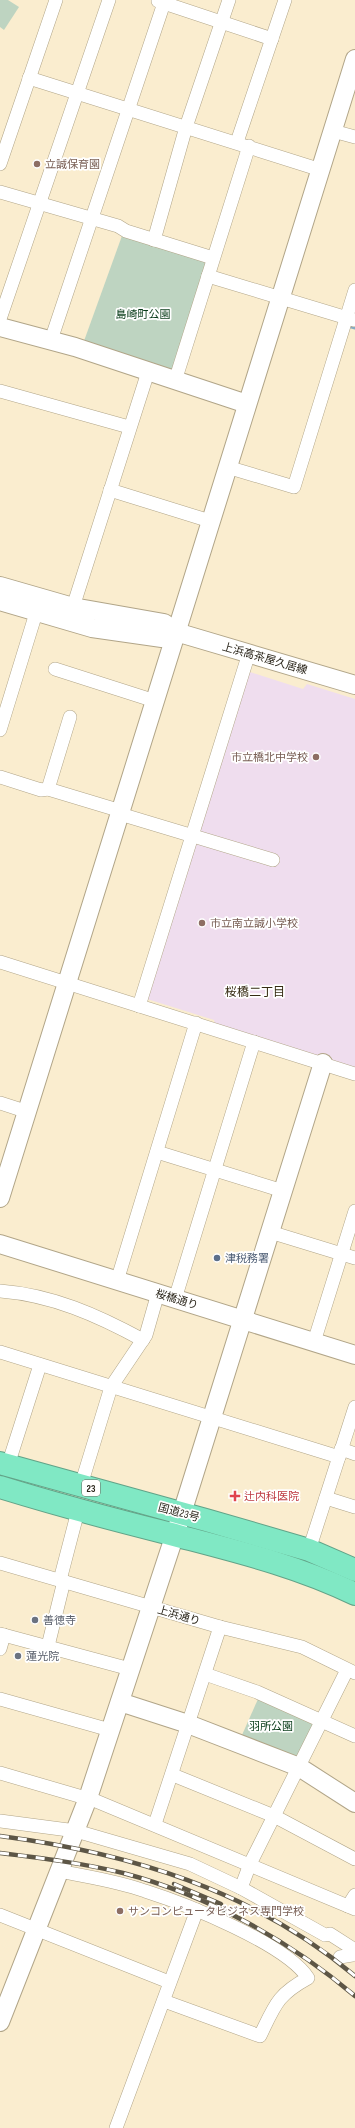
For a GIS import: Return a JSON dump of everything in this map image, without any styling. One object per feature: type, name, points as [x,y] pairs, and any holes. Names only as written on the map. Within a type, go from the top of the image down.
[{"type":"highway","name":"国道23号","points":[[4,1464],[309,1550],[355,1570]]},
{"type":"highway","name":"23","points":[[0,1487],[78,1511],[174,1535],[301,1571],[355,1594]]},
{"type":"street","points":[[0,164],[56,0]]},
{"type":"street","points":[[0,319],[109,0]]},
{"type":"street","points":[[154,240],[186,127],[228,0]]},
{"type":"street","points":[[175,381],[208,276],[272,39],[285,0]]},
{"type":"street","points":[[51,340],[129,108],[162,1],[272,39]]},
{"type":"street","points":[[0,1198],[355,59]]},
{"type":"street","points":[[30,78],[243,144],[320,170]]},
{"type":"street","points":[[333,131],[355,138]]},
{"type":"street","points":[[0,192],[91,218],[154,240],[213,258]]},
{"type":"street","points":[[208,276],[351,319]]},
{"type":"street","points":[[227,467],[294,487],[351,319],[355,290]]},
{"type":"street","points":[[0,326],[99,354],[148,372],[247,404]]},
{"type":"street","points":[[73,607],[129,427],[148,372]]},
{"type":"street","points":[[0,391],[129,427]]},
{"type":"street","points":[[110,490],[210,521]]},
{"type":"street","name":"上浜高茶屋久居線","points":[[0,586],[73,607],[164,623],[176,632],[355,685]]},
{"type":"street","points":[[0,601],[36,613],[92,628],[162,638],[176,632]]},
{"type":"street","points":[[0,730],[5,695],[36,613]]},
{"type":"street","points":[[139,1006],[248,653]]},
{"type":"street","points":[[56,669],[155,701]]},
{"type":"street","points":[[48,789],[70,717]]},
{"type":"street","points":[[0,777],[41,790],[48,789],[192,836],[273,860]]},
{"type":"street","points":[[0,962],[355,1074]]},
{"type":"street","points":[[117,1281],[196,1023]]},
{"type":"street","points":[[81,1485],[111,1387],[143,1340],[166,1296],[215,1171],[254,1042]]},
{"type":"street","points":[[0,2022],[4,2000],[37,1929],[88,1798],[150,1606],[182,1513],[323,1064]]},
{"type":"street","points":[[0,1103],[28,1112]]},
{"type":"street","points":[[157,1152],[283,1191]]},
{"type":"street","points":[[314,1342],[355,1211]]},
{"type":"street","points":[[270,1232],[355,1258]]},
{"type":"street","name":"桜橋通り","points":[[0,1244],[355,1355]]},
{"type":"street","points":[[0,1291],[25,1293],[67,1304],[111,1323],[143,1340]]},
{"type":"street","points":[[0,1352],[212,1418],[340,1453],[355,1454]]},
{"type":"street","points":[[4,1464],[40,1365]]},
{"type":"street","points":[[309,1550],[355,1407]]},
{"type":"street","points":[[326,1498],[355,1507]]},
{"type":"street","points":[[48,1646],[78,1511]]},
{"type":"street","name":"上浜通り","points":[[0,1564],[220,1627],[302,1647],[351,1672]]},
{"type":"street","points":[[155,1824],[220,1627]]},
{"type":"street","points":[[0,1649],[2,1634],[130,1669]]},
{"type":"street","points":[[241,1888],[250,1864],[322,1719],[351,1672]]},
{"type":"street","points":[[205,1674],[257,1692],[322,1719],[355,1736]]},
{"type":"street","points":[[0,1699],[110,1730]]},
{"type":"street","points":[[120,1702],[188,1724],[298,1767],[355,1803]]},
{"type":"street","points":[[0,1773],[88,1798],[155,1824],[352,1908],[355,1895]]},
{"type":"street","points":[[172,1775],[274,1816],[355,1859]]},
{"type":"street","points":[[0,1821],[76,1831],[190,1864],[241,1888],[300,1920],[320,1933],[325,1935],[330,1934],[355,1950]]},
{"type":"street","points":[[59,1871],[145,1890],[197,1910],[265,1944],[302,1967],[308,1978],[295,1985],[279,1998],[260,2036],[164,2001]]},
{"type":"street","points":[[116,2128],[197,1910]]},
{"type":"street","points":[[0,1915],[169,1982]]},
{"type":"street","points":[[340,1957],[355,1953]]},
{"type":"shaded area","points":[[247,671],[303,689],[307,684],[355,699],[355,1068],[215,1025],[214,1020],[147,999],[195,844],[201,834],[198,830]]},
{"type":"green space","points":[[0,0],[8,0],[19,7],[4,30],[0,27]]},
{"type":"green space","name":"島崎町公園","points":[[123,233],[205,260],[207,263],[172,372],[84,341]]},
{"type":"green space","name":"羽所公園","points":[[258,1699],[314,1722],[300,1758],[242,1735]]},
{"type":"waterway","points":[[348,326],[355,328]]},
{"type":"railway","points":[[0,1836],[48,1843],[96,1853],[142,1865],[188,1880],[232,1898],[275,1920],[316,1946],[355,1976]]},
{"type":"railway","points":[[0,1853],[108,1869],[154,1882],[185,1894],[216,1907],[275,1938],[303,1956],[355,1996]]},
{"type":"railway","points":[[174,1884],[221,1904]]},
{"type":"place","name":"立誠保育園","points":[[37,164]]},
{"type":"place","name":"市立橋北中学校","points":[[316,757]]},
{"type":"place","name":"市立南立誠小学校","points":[[202,923]]},
{"type":"place","name":"津税務署","points":[[217,1258]]},
{"type":"place","name":"辻内科医院","points":[[235,1496]]},
{"type":"place","name":"善徳寺","points":[[35,1620]]},
{"type":"place","name":"蓮光院","points":[[18,1656]]},
{"type":"place","name":"サンコンピュータビジネス専門学校","points":[[120,1911]]},
{"type":"district","name":"桜橋二丁目","points":[[255,992]]}]
